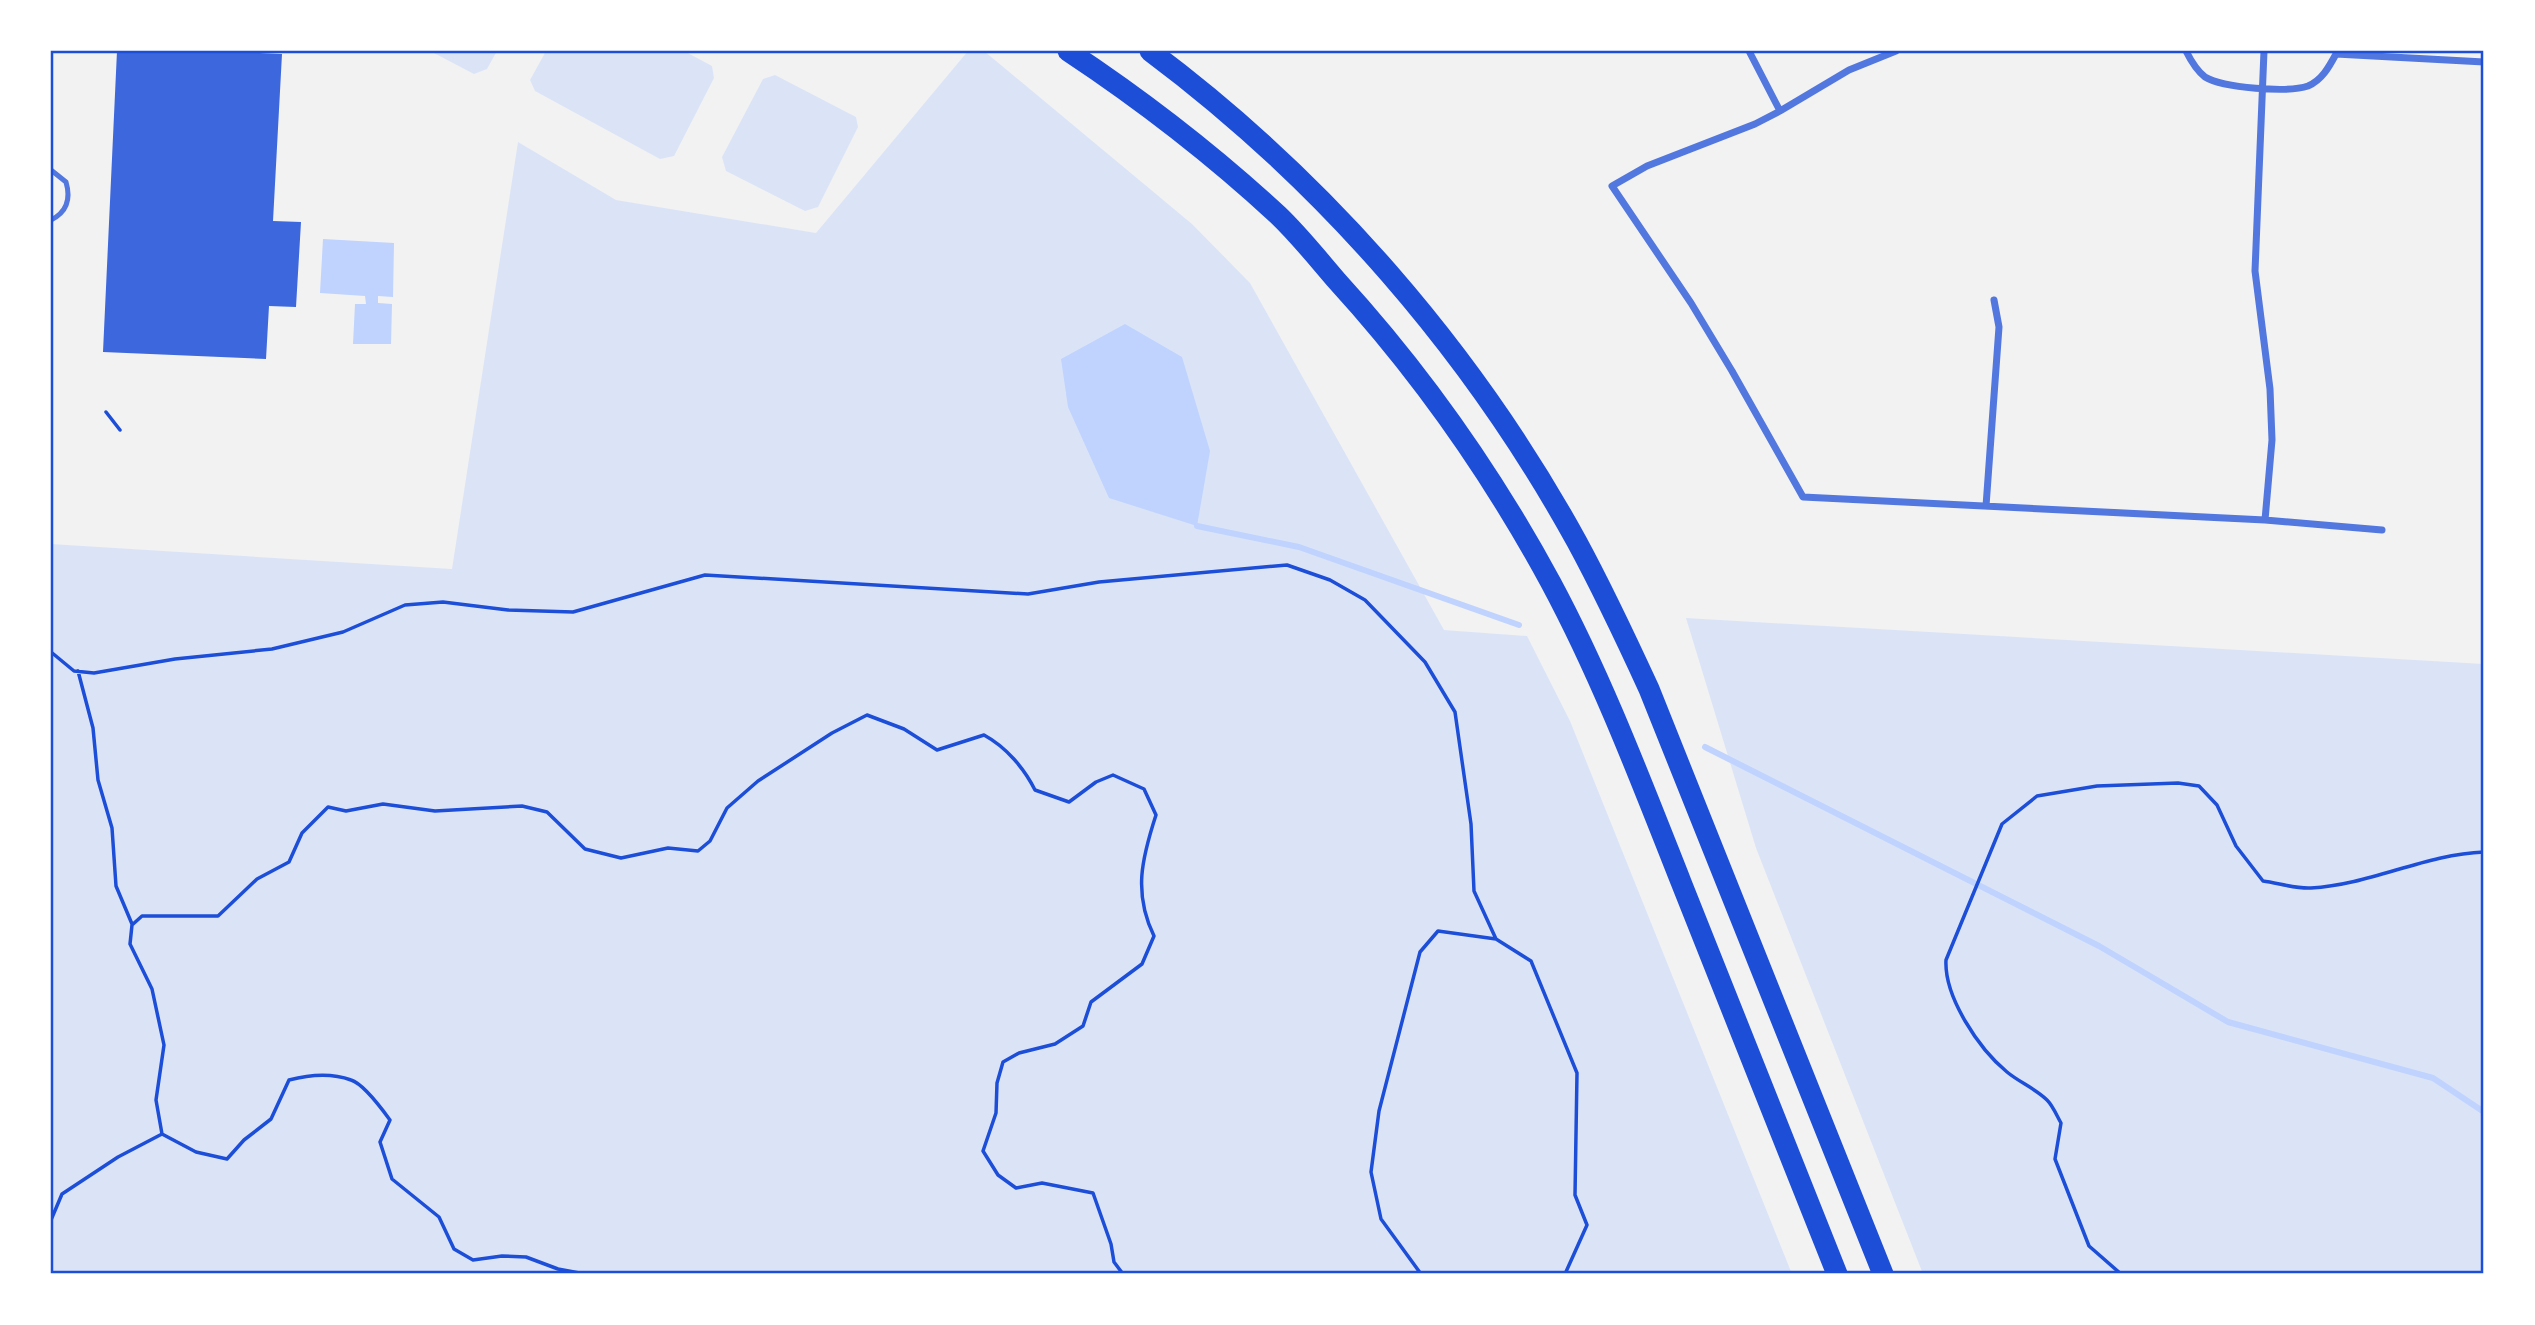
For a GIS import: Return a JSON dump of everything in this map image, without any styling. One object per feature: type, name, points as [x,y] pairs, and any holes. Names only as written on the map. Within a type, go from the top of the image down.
[{"type":"highway","points":[[1068,51],[1174,126],[1281,219],[1357,302],[1413,370],[1489,477],[1552,585],[1584,649],[1638,773],[1837,1274]]},
{"type":"highway","points":[[1150,51],[1250,133],[1295,175],[1374,257],[1468,373],[1569,529],[1608,601],[1654,700],[1883,1274]]},
{"type":"street","points":[[1749,51],[1780,111]]},
{"type":"street","points":[[1896,51],[1849,70],[1755,124],[1647,166],[1612,186],[1726,360],[1802,497],[2265,520],[2382,530]]},
{"type":"street","points":[[2186,51],[2194,66],[2206,77],[2221,83],[2262,88],[2305,87],[2326,72],[2336,52],[2484,62]]},
{"type":"street","points":[[2264,51],[2255,271],[2270,389],[2272,440],[2265,520]]},
{"type":"street","points":[[1986,506],[1999,327],[1994,300]]},
{"type":"lane","points":[[51,170],[66,182],[68,199],[61,214],[51,220]]},
{"type":"path","points":[[106,412],[120,430]]},
{"type":"path","points":[[51,652],[74,671],[94,673],[175,659],[272,649],[343,632],[405,605],[443,602],[508,610],[573,611],[705,575],[1028,594],[1099,582],[1287,565],[1330,580],[1365,600],[1424,662],[1455,712],[1471,824],[1474,891],[1496,939]]},
{"type":"path","points":[[78,671],[93,728],[97,780],[112,828],[116,886],[132,925],[130,944],[152,989],[164,1045],[156,1100],[162,1134]]},
{"type":"path","points":[[132,925],[142,916],[218,916],[257,879],[289,862],[302,833],[328,807],[346,811],[383,804],[435,811],[522,806],[547,812],[585,849],[621,858],[667,848],[698,851],[710,841],[727,808],[758,782],[832,733],[867,715],[904,729],[937,750],[984,735],[998,743],[1028,775],[1035,790],[1069,802],[1096,782],[1113,775],[1144,789],[1156,815],[1143,854],[1140,887],[1145,904],[1144,916],[1154,936],[1142,964],[1091,1002],[1083,1026],[1055,1044],[1019,1053],[1003,1062],[997,1083],[996,1113],[983,1151],[998,1175],[1016,1188],[1042,1183],[1093,1194],[1111,1244],[1114,1262],[1123,1274]]},
{"type":"path","points":[[2121,1274],[2089,1246],[2055,1158],[2062,1123],[2048,1101],[2005,1070],[1975,1037],[1952,994],[1947,977],[1946,960],[2003,824],[2037,796],[2098,786],[2178,783],[2199,786],[2217,804],[2236,846],[2263,881],[2309,888],[2365,878],[2461,853],[2484,852]]},
{"type":"path","points":[[1421,1274],[1381,1219],[1371,1172],[1378,1111],[1420,952],[1438,931],[1496,939],[1531,961],[1577,1073],[1575,1195],[1587,1226],[1565,1274]]},
{"type":"path","points":[[162,1134],[197,1152],[227,1159],[244,1140],[271,1119],[289,1080],[311,1075],[353,1080],[390,1120],[380,1142],[392,1179],[439,1217],[454,1249],[473,1260],[502,1256],[526,1257],[558,1269],[585,1274]]},
{"type":"path","points":[[51,1220],[62,1194],[118,1157],[162,1134]]},
{"type":"path","points":[[634,1274],[644,1274]]},
{"type":"shaded area","points":[[430,51],[497,51],[487,69],[474,74]]},
{"type":"shaded area","points":[[546,51],[684,51],[712,66],[714,78],[674,156],[660,159],[535,91],[530,80]]},
{"type":"shaded area","points":[[968,51],[984,51],[1192,224],[1250,283],[1444,630],[1527,636],[1570,721],[1792,1274],[51,1274],[51,544],[452,569],[518,142],[616,200],[816,233]]},
{"type":"shaded area","points":[[775,75],[856,117],[858,127],[818,207],[805,211],[726,171],[722,157],[763,79]]},
{"type":"shaded area","points":[[1686,618],[2484,664],[2484,1274],[1923,1274],[1756,848]]},
{"type":"water","points":[[323,239],[394,243],[393,297],[378,296],[378,303],[392,304],[391,344],[353,344],[355,304],[366,304],[365,296],[320,293]]},
{"type":"water","points":[[1125,324],[1182,357],[1210,451],[1197,526],[1109,498],[1068,407],[1061,359]]},
{"type":"building","points":[[117,51],[282,54],[273,221],[301,222],[296,307],[269,306],[266,359],[103,352]]},
{"type":"waterway","points":[[1197,526],[1299,547],[1519,625]]},
{"type":"waterway","points":[[1705,747],[2099,946],[2228,1022],[2433,1078],[2484,1112]]}]
